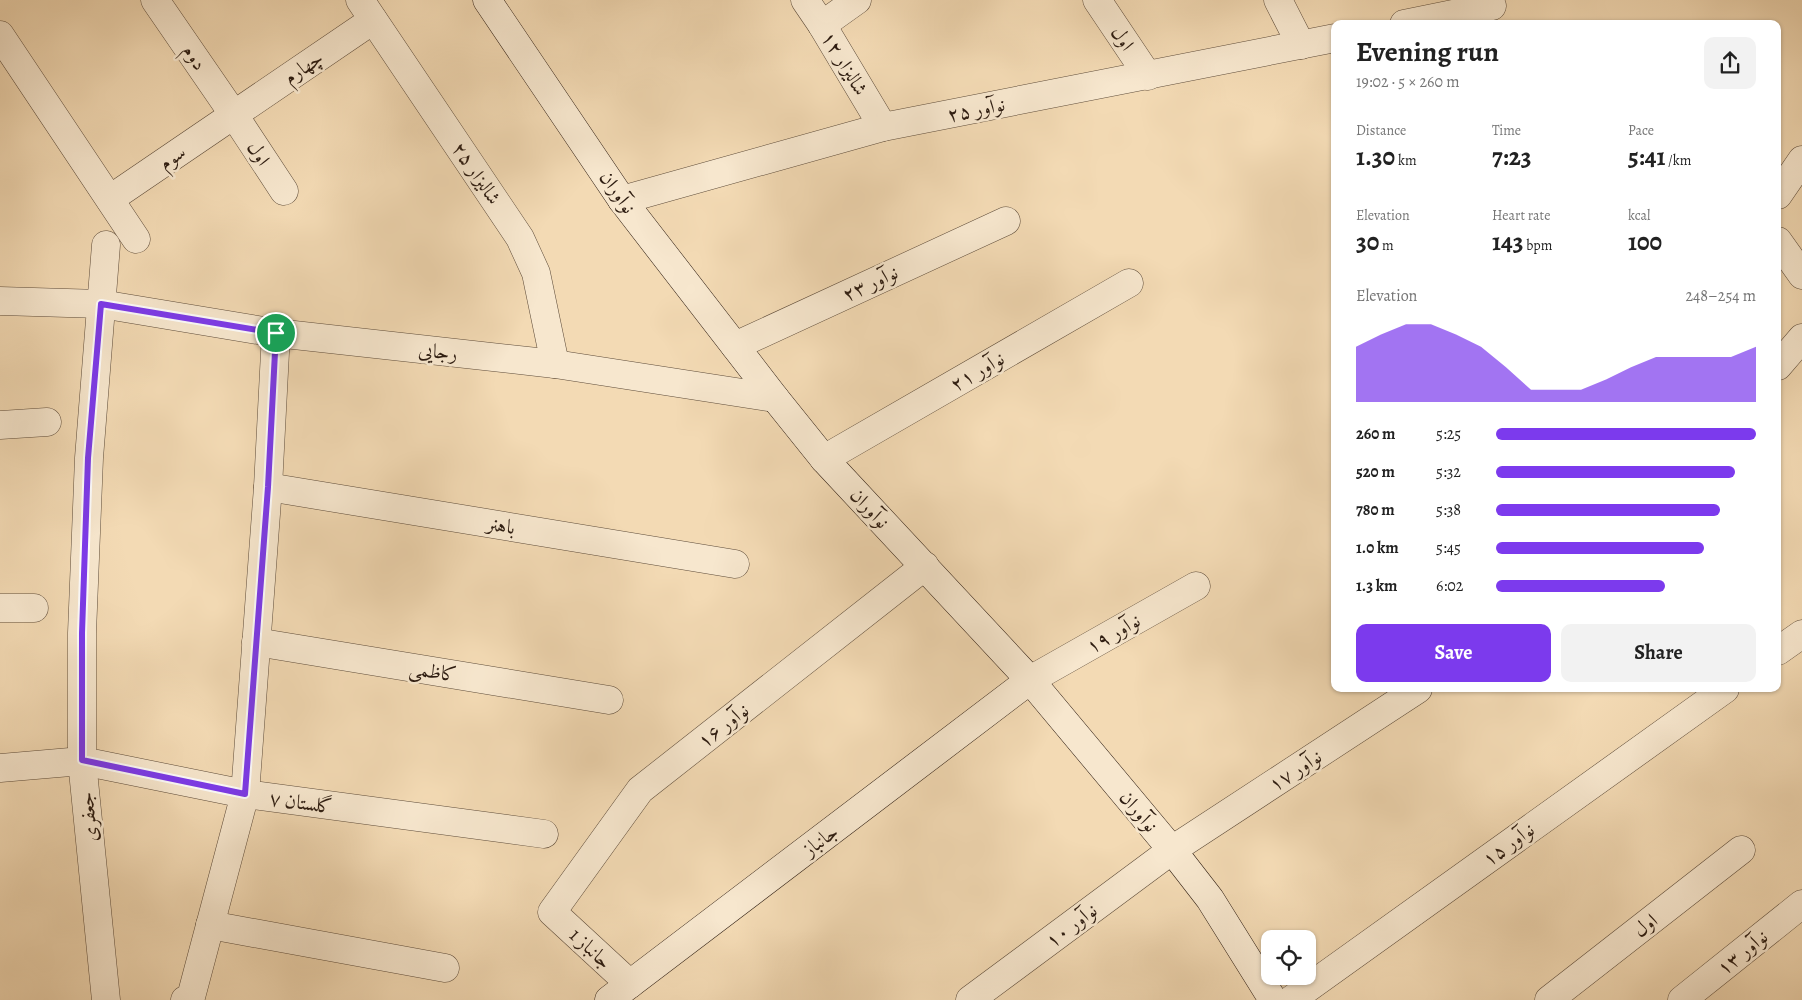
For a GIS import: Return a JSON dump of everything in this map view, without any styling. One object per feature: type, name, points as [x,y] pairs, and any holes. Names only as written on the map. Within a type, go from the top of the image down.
[{"type":"street","name":"دوم","points":[[155,0],[234,115]]},
{"type":"street","name":"نوآوران","points":[[487,0],[622,200],[775,398],[824,459],[1030,680],[1172,850],[1210,899],[1274,1000]]},
{"type":"street","name":"شالیزار ۱۲","points":[[805,0],[822,25],[883,128]]},
{"type":"street","points":[[822,25],[857,0]]},
{"type":"street","name":"اول","points":[[1097,0],[1148,76]]},
{"type":"street","points":[[1278,0],[1301,44]]},
{"type":"street","points":[[1413,20],[1443,7],[1492,6]]},
{"type":"street","name":"چهارم","points":[[234,115],[366,10]]},
{"type":"street","name":"شالیزار ۲۵","points":[[366,10],[520,238],[536,273],[555,364]]},
{"type":"street","points":[[0,35],[136,239]]},
{"type":"street","name":"نوآور ۲۵","points":[[622,200],[883,128],[1331,39]]},
{"type":"street","name":"اول","points":[[234,115],[284,191]]},
{"type":"street","name":"سوم","points":[[110,199],[234,115]]},
{"type":"street","points":[[1781,191],[1802,160]]},
{"type":"street","name":"نوآور ۲۳","points":[[735,346],[1006,220]]},
{"type":"street","name":"جعفری","points":[[106,245],[88,458],[82,633],[82,760],[106,1000]]},
{"type":"street","points":[[1781,245],[1802,275]]},
{"type":"street","name":"نوآور ۲۱","points":[[824,459],[1129,283]]},
{"type":"street","name":"رجایی","points":[[0,301],[101,304],[276,333],[555,364],[775,398]]},
{"type":"street","points":[[185,1000],[191,997],[245,794],[268,487],[276,333]]},
{"type":"street","points":[[1781,362],[1802,338]]},
{"type":"street","points":[[0,425],[47,422]]},
{"type":"street","name":"باهنر","points":[[268,487],[735,564]]},
{"type":"street","name":"نوآور ۱۶","points":[[552,912],[640,790],[924,566]]},
{"type":"street","name":"نوآور ۱۹","points":[[1030,680],[1196,586]]},
{"type":"street","points":[[0,608],[34,608]]},
{"type":"street","points":[[1781,650],[1802,634]]},
{"type":"street","name":"کاظمی","points":[[256,642],[609,700]]},
{"type":"street","name":"جانباز","points":[[619,992],[1030,680]]},
{"type":"street","name":"نوآور ۱۷","points":[[1172,850],[1413,692]]},
{"type":"street","name":"نوآور ۱۵","points":[[1291,1000],[1722,692]]},
{"type":"street","name":"گلستان ۷","points":[[0,768],[82,760],[245,794],[544,834]]},
{"type":"street","name":"نوآور ۱۰","points":[[970,1000],[1172,850]]},
{"type":"street","name":"اول","points":[[1549,1000],[1741,850]]},
{"type":"street","name":"نوآور ۱۳","points":[[1682,1000],[1802,904]]},
{"type":"street","name":"جانباز 1","points":[[552,912],[619,992]]},
{"type":"street","points":[[210,925],[445,968]]},
{"type":"route","points":[[101,304],[276,333],[268,487],[245,794],[82,760],[82,633],[88,458],[101,304]]}]
